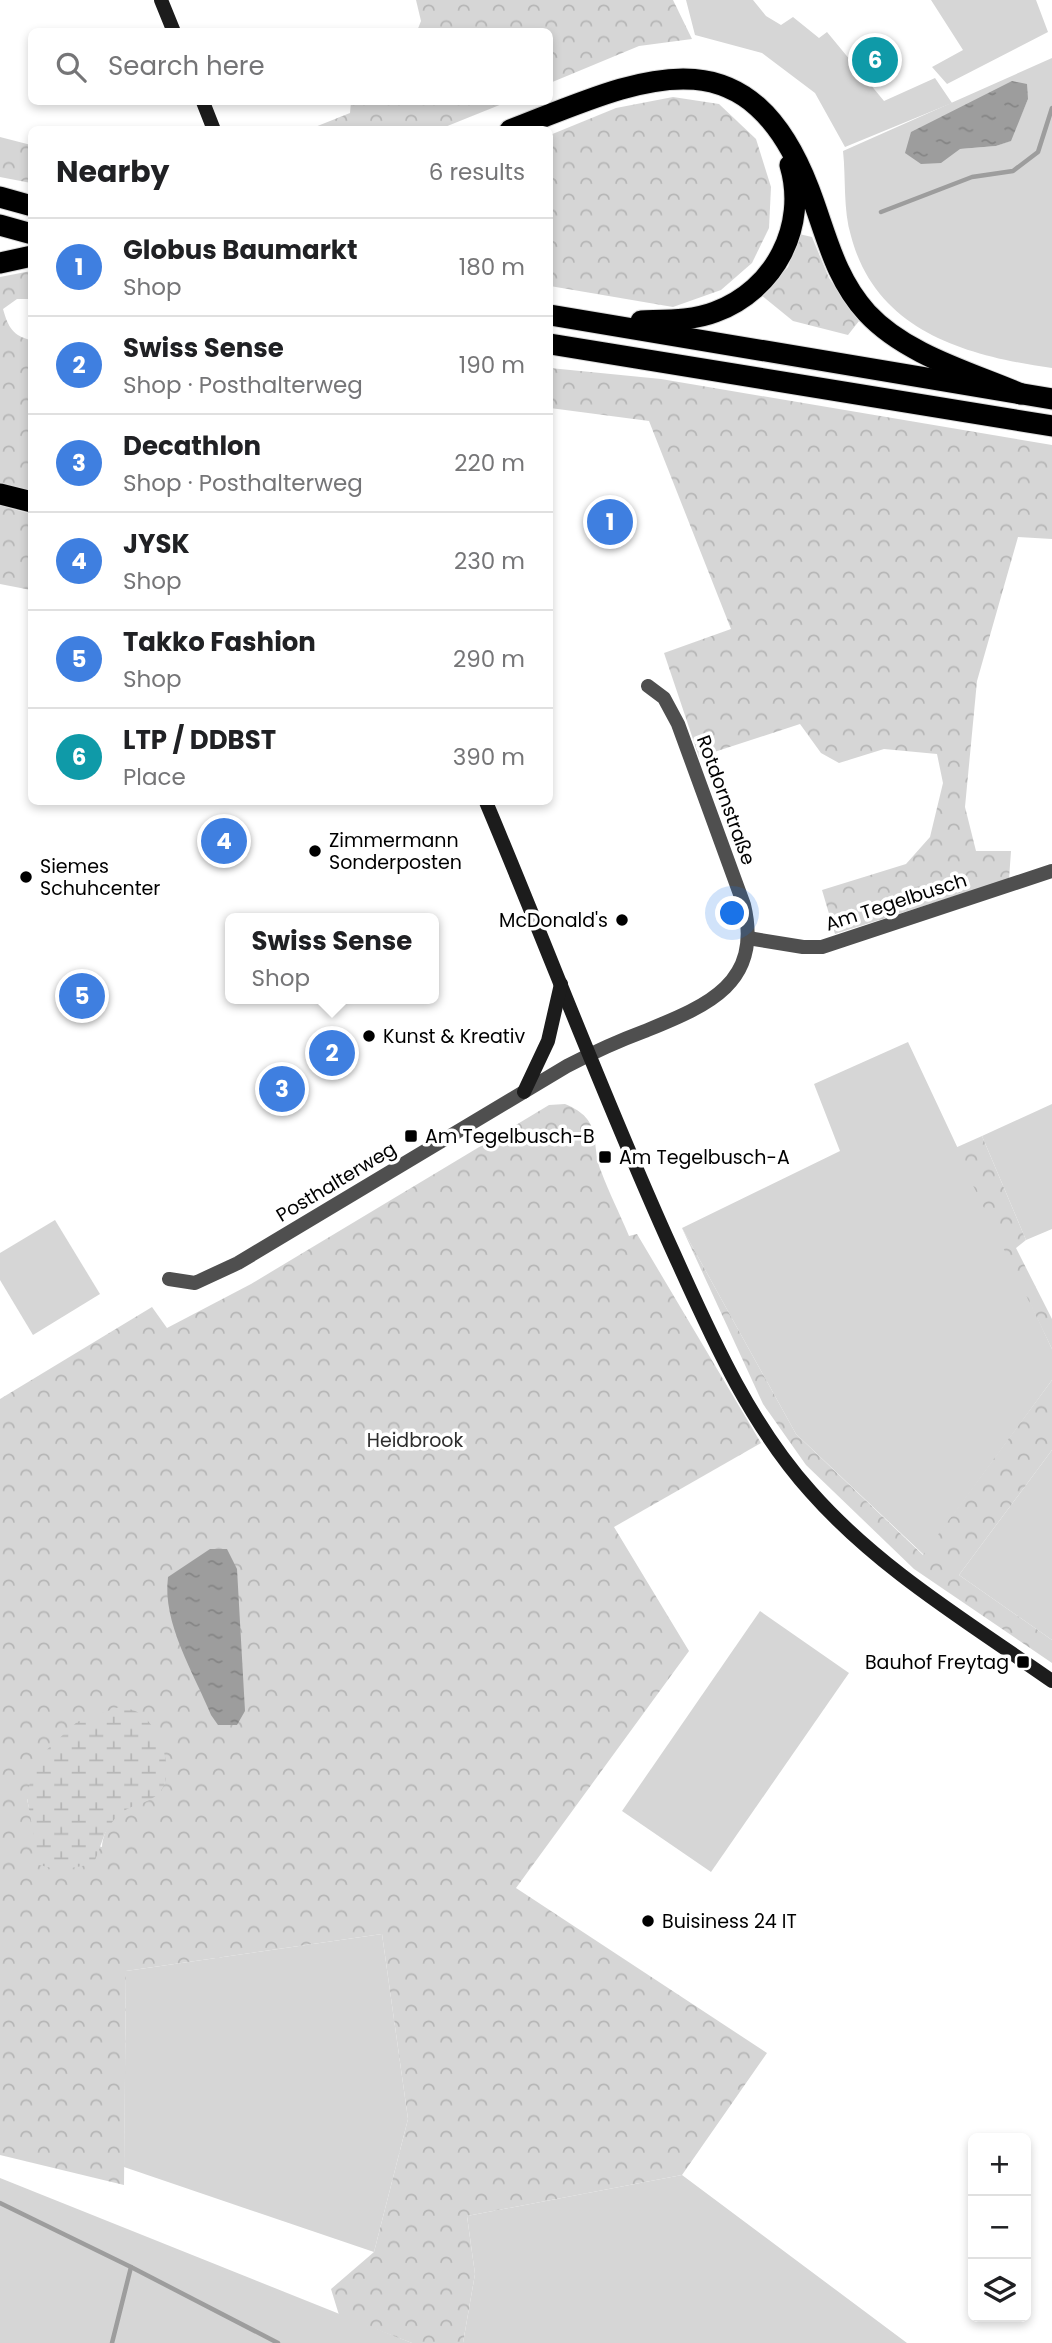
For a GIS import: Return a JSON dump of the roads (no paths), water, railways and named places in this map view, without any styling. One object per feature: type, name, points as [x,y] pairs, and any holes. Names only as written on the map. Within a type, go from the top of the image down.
[{"type":"highway","points":[[520,126],[614,90],[669,77],[702,79],[732,90],[759,108],[796,156],[839,274],[868,314],[902,341],[1021,394]]},
{"type":"highway","points":[[588,322],[681,320],[714,313],[743,299],[763,282],[780,257],[791,230],[795,201],[793,175],[775,127]]},
{"type":"highway","points":[[0,197],[28,205]]},
{"type":"highway","points":[[0,225],[28,233]]},
{"type":"highway","points":[[0,263],[28,257]]},
{"type":"highway","points":[[553,316],[1052,399]]},
{"type":"highway","points":[[553,344],[1052,426]]},
{"type":"highway","points":[[0,494],[28,501]]},
{"type":"street","points":[[161,0],[172,28]]},
{"type":"street","points":[[204,105],[212,126]]},
{"type":"street","name":"Rotdornstraße","points":[[648,686],[664,698],[678,724],[744,905],[748,938]]},
{"type":"street","points":[[487,805],[651,1202],[713,1340],[744,1400],[777,1450],[819,1502],[867,1549],[1052,1681]]},
{"type":"street","name":"Am Tegelbusch","points":[[748,938],[803,947],[822,947],[1052,871]]},
{"type":"street","points":[[590,1054],[711,1002],[734,978],[748,938]]},
{"type":"street","points":[[524,1092],[548,1041],[561,984]]},
{"type":"street","name":"Posthalterweg","points":[[169,1279],[195,1283],[238,1263],[590,1054]]},
{"type":"water","points":[[1012,81],[1027,84],[1028,99],[1011,141],[996,146],[960,149],[941,163],[921,164],[905,153],[911,132]]},
{"type":"water","points":[[210,1549],[227,1549],[237,1569],[245,1711],[237,1725],[218,1725],[211,1715],[174,1630],[167,1594],[168,1577]]},
{"type":"waterway","points":[[881,212],[972,177],[1013,171],[1038,152],[1052,108]]},
{"type":"waterway","points":[[0,2203],[131,2267],[112,2343]]},
{"type":"waterway","points":[[131,2267],[278,2343]]},
{"type":"place","name":"LTP / DDBST","points":[[875,60]]},
{"type":"place","name":"Globus Baumarkt","points":[[610,522]]},
{"type":"place","name":"JYSK","points":[[224,841]]},
{"type":"place","name":"Zimmermann Sonderposten","points":[[315,851]]},
{"type":"place","name":"Siemes Schuhcenter","points":[[26,877]]},
{"type":"place","name":"McDonald's","points":[[622,920]]},
{"type":"place","name":"Takko Fashion","points":[[82,996]]},
{"type":"place","name":"Kunst & Kreativ","points":[[369,1036]]},
{"type":"place","name":"Swiss Sense","points":[[332,1053]]},
{"type":"place","name":"Decathlon","points":[[282,1089]]},
{"type":"place","name":"Am Tegelbusch-B","points":[[411,1136]]},
{"type":"place","name":"Am Tegelbusch-A","points":[[605,1157]]},
{"type":"place","name":"Bauhof Freytag","points":[[1023,1662]]},
{"type":"place","name":"Buisiness 24 IT","points":[[648,1921]]},
{"type":"park label","name":"Heidbrook","points":[[415,1440]]}]
